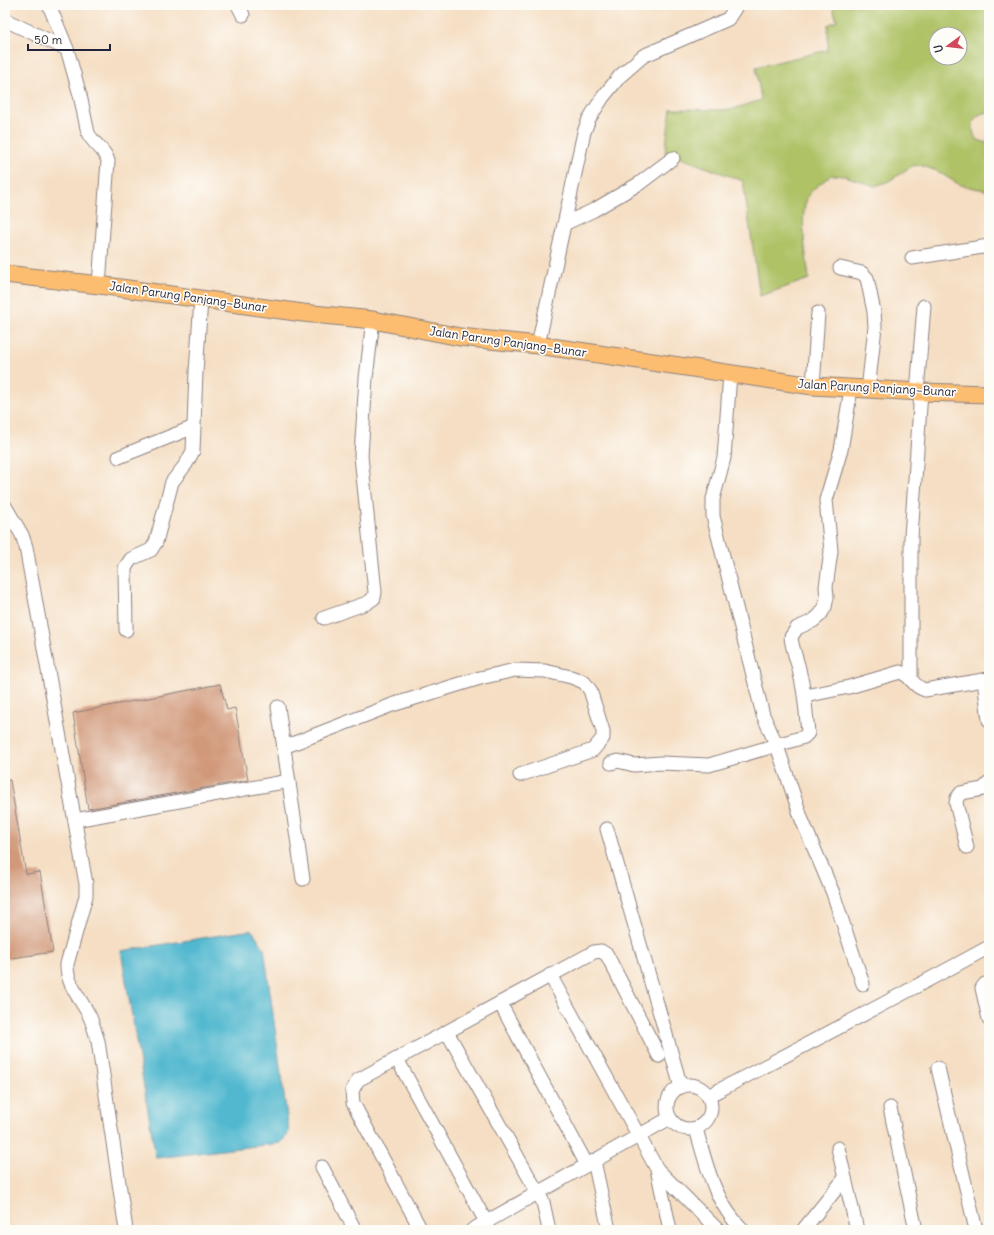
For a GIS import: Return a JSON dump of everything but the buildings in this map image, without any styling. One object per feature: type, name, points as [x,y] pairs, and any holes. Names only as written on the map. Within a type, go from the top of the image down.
[{"type":"main road","name":"Jalan Parung Panjang–Bunar","points":[[5,274],[99,285],[303,313],[373,320],[460,338],[538,345],[813,386],[868,390],[989,394]]},
{"type":"street","points":[[49,5],[67,49],[80,95],[88,133],[90,138],[106,155],[108,161],[99,285]]},
{"type":"street","points":[[538,345],[584,132],[589,119],[603,97],[620,76],[643,56],[728,19],[735,8],[735,5]]},
{"type":"street","points":[[5,20],[67,49]]},
{"type":"street","points":[[564,224],[594,210],[640,183],[673,158]]},
{"type":"street","points":[[912,258],[989,246]]},
{"type":"street","points":[[840,268],[862,273],[867,278],[874,312],[875,328],[868,390]]},
{"type":"street","points":[[126,630],[125,568],[131,559],[151,550],[156,542],[172,482],[186,464],[193,450],[201,300]]},
{"type":"street","points":[[911,680],[911,537],[924,306]]},
{"type":"street","points":[[813,386],[818,313]]},
{"type":"street","points":[[324,618],[367,603],[374,598],[375,592],[361,456],[366,378],[373,320]]},
{"type":"street","points":[[730,374],[724,458],[713,499],[713,516],[763,715],[777,746],[802,820],[833,893],[863,984]]},
{"type":"street","points":[[611,763],[618,761],[634,765],[661,763],[710,765],[777,746],[807,735],[805,696],[791,638],[797,628],[813,622],[825,607],[831,551],[826,500],[841,450],[851,389]]},
{"type":"street","points":[[119,457],[194,427]]},
{"type":"street","points":[[5,506],[22,536],[26,547],[86,884],[86,896],[67,964],[67,972],[71,984],[90,1017],[98,1041],[126,1230]]},
{"type":"street","points":[[284,747],[392,705],[487,676],[515,670],[545,671],[571,677],[584,682],[590,690],[603,731],[603,738],[593,750],[520,775]]},
{"type":"street","points":[[805,696],[849,687],[900,672],[907,674],[918,688],[925,690],[987,679],[989,720]]},
{"type":"street","points":[[278,707],[303,879]]},
{"type":"street","points":[[75,820],[289,781]]},
{"type":"street","points":[[967,847],[956,803],[957,798],[960,793],[983,789],[989,783]]},
{"type":"street","points":[[608,829],[681,1086]]},
{"type":"street","points":[[708,1096],[887,1003],[989,947]]},
{"type":"street","points":[[421,1230],[353,1103],[352,1091],[358,1080],[594,952],[601,951],[607,955],[659,1056]]},
{"type":"street","points":[[550,976],[657,1169],[718,1230]]},
{"type":"street","points":[[989,983],[985,984],[982,988],[989,1019]]},
{"type":"street","points":[[500,1003],[590,1163],[609,1230]]},
{"type":"street","points":[[447,1032],[543,1202],[549,1230]]},
{"type":"street","points":[[397,1059],[487,1226]]},
{"type":"street","points":[[938,1068],[976,1230]]},
{"type":"street","points":[[681,1086],[696,1086],[703,1090],[708,1096],[711,1104],[711,1112],[708,1119],[703,1125],[696,1129],[688,1130],[674,1124],[667,1111],[667,1104],[670,1096],[674,1090],[681,1086]]},
{"type":"street","points":[[890,1108],[916,1230]]},
{"type":"street","points":[[472,1230],[487,1226],[537,1193],[670,1118]]},
{"type":"street","points":[[696,1129],[714,1188],[723,1207],[743,1230]]},
{"type":"street","points":[[838,1148],[857,1230]]},
{"type":"street","points":[[322,1167],[356,1230]]},
{"type":"street","points":[[657,1169],[670,1230]]},
{"type":"street","points":[[803,1230],[845,1178]]},
{"type":"green space","points":[[832,5],[989,5],[989,112],[976,117],[973,126],[976,139],[989,144],[989,191],[960,185],[937,171],[920,165],[912,166],[889,181],[875,186],[845,176],[831,175],[810,193],[806,201],[803,222],[809,279],[760,296],[743,181],[665,152],[671,109],[730,110],[761,100],[756,67],[828,50],[828,25],[837,21]]},
{"type":"water","points":[[252,930],[264,948],[289,1132],[281,1143],[156,1158],[121,951]]}]
